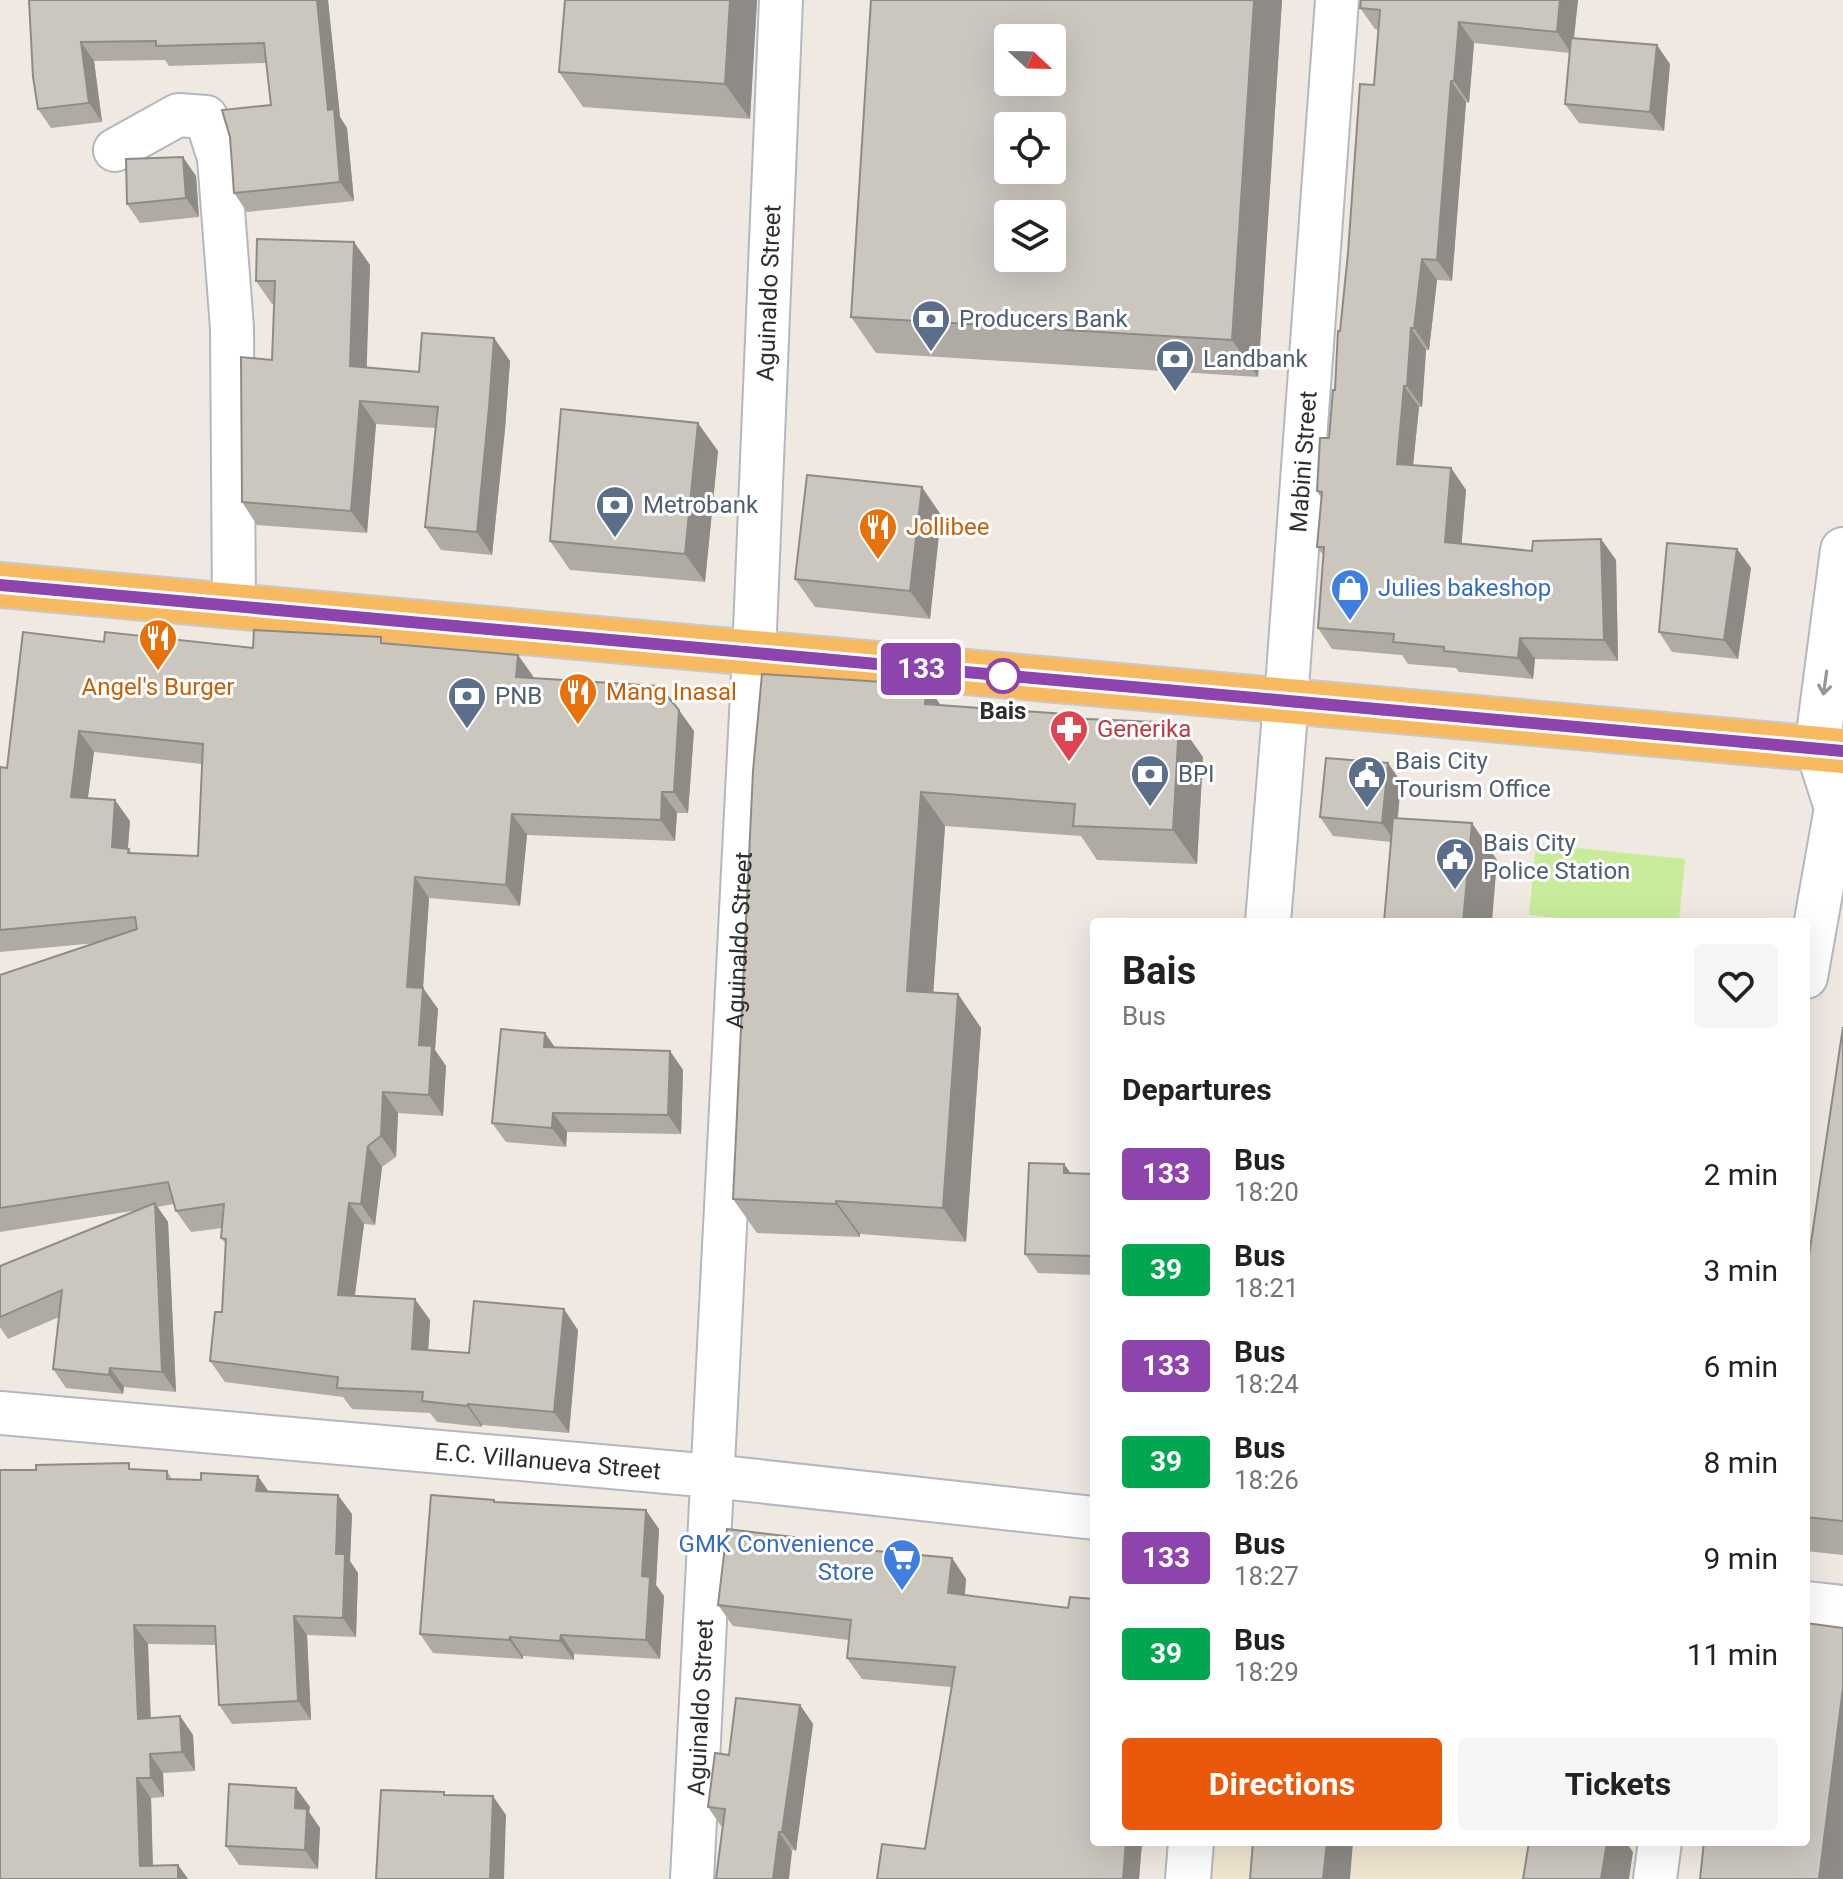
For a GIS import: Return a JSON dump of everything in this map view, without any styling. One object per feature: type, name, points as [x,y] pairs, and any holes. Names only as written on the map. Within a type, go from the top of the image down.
[{"type":"highway","points":[[0,585],[1830,750]]},
{"type":"street","name":"Aguinaldo Street","points":[[692,1879],[754,654],[781,0]]},
{"type":"street","name":"Mabini Street","points":[[1268,918],[1337,0]]},
{"type":"street","points":[[115,150],[178,115],[206,117],[219,158],[232,328],[234,607]]},
{"type":"street","points":[[1810,957],[1840,804],[1830,750],[1843,550]]},
{"type":"street","name":"E.C. Villanueva Street","points":[[0,1413],[712,1476],[1090,1518]]},
{"type":"street","points":[[1810,1603],[1843,1607]]},
{"type":"street","points":[[1188,1879],[1191,1846]]},
{"type":"street","points":[[1655,1879],[1659,1846]]},
{"type":"shaded area","points":[[1215,1846],[1642,1846],[1638,1879],[1212,1879]]},
{"type":"green space","points":[[1536,844],[1685,859],[1679,918],[1558,918],[1529,915]]},
{"type":"building","points":[[29,0],[317,0],[328,110],[334,109],[340,182],[234,193],[230,137],[222,110],[271,105],[264,43],[156,46],[156,41],[81,42],[89,103],[38,109]]},
{"type":"building","points":[[565,0],[730,0],[725,84],[559,72]]},
{"type":"building","points":[[871,0],[1254,0],[1232,340],[851,317]]},
{"type":"building","points":[[1361,0],[1560,0],[1557,32],[1459,22],[1454,81],[1451,81],[1437,260],[1422,259],[1414,328],[1411,328],[1397,464],[1451,468],[1445,542],[1532,551],[1533,541],[1601,539],[1604,640],[1520,638],[1518,658],[1444,651],[1444,647],[1393,642],[1394,634],[1318,628],[1324,547],[1317,547],[1322,492],[1317,491],[1320,438],[1329,438],[1335,390],[1360,84],[1374,85],[1380,10],[1360,8]]},
{"type":"building","points":[[1571,38],[1657,45],[1650,112],[1565,104]]},
{"type":"building","points":[[183,157],[186,198],[127,204],[126,159]]},
{"type":"building","points":[[257,239],[354,242],[350,366],[419,372],[422,333],[494,338],[477,532],[425,527],[438,407],[360,401],[351,511],[242,502],[241,357],[272,360],[275,281],[256,281]]},
{"type":"building","points":[[561,409],[698,423],[685,554],[550,541]]},
{"type":"building","name":"Jollibee","points":[[807,475],[922,487],[910,591],[795,579]]},
{"type":"building","points":[[1667,543],[1737,549],[1724,640],[1659,632]]},
{"type":"building","points":[[254,630],[381,637],[381,643],[518,655],[516,677],[659,686],[679,710],[674,792],[662,792],[661,820],[512,814],[506,885],[415,877],[407,987],[423,988],[419,1045],[432,1046],[429,1095],[383,1092],[381,1136],[368,1146],[361,1204],[349,1203],[338,1295],[415,1299],[412,1349],[469,1353],[474,1301],[564,1309],[554,1412],[422,1401],[423,1392],[337,1388],[338,1377],[210,1361],[215,1312],[222,1312],[226,1239],[221,1238],[224,1204],[176,1211],[168,1182],[0,1208],[0,975],[137,929],[135,917],[0,930],[0,767],[7,768],[23,632],[104,642],[105,632],[253,648]],"holes":[[[79,731],[203,744],[198,856],[128,853],[129,849],[112,847],[115,800],[71,797]]]},
{"type":"building","points":[[762,674],[927,685],[925,704],[1065,714],[1065,718],[1179,723],[1173,830],[1073,826],[1075,804],[921,792],[907,991],[958,994],[943,1208],[836,1201],[836,1204],[733,1199],[753,771]]},
{"type":"building","points":[[1326,758],[1388,763],[1382,823],[1320,817]]},
{"type":"building","points":[[1393,818],[1472,823],[1463,918],[1384,918]]},
{"type":"building","points":[[1843,1027],[1843,1521],[1810,1517],[1810,1249]]},
{"type":"building","points":[[501,1029],[545,1033],[544,1047],[670,1051],[668,1115],[553,1113],[552,1128],[492,1123]]},
{"type":"building","points":[[1029,1163],[1064,1164],[1064,1173],[1090,1174],[1090,1256],[1025,1254]]},
{"type":"building","points":[[155,1203],[162,1372],[110,1368],[109,1375],[53,1369],[62,1290],[0,1317],[0,1266]]},
{"type":"building","points":[[129,1463],[129,1469],[167,1471],[167,1479],[201,1480],[201,1473],[258,1476],[256,1491],[338,1495],[336,1554],[345,1554],[343,1618],[294,1616],[298,1701],[219,1705],[215,1626],[134,1625],[138,1719],[180,1716],[182,1752],[150,1754],[151,1778],[137,1778],[140,1866],[178,1865],[178,1879],[0,1879],[0,1470],[36,1470],[36,1465]]},
{"type":"building","points":[[431,1495],[494,1502],[646,1510],[642,1576],[650,1577],[646,1640],[561,1635],[560,1641],[510,1637],[509,1640],[420,1634]]},
{"type":"building","points":[[727,1529],[843,1543],[843,1548],[952,1558],[948,1593],[1068,1608],[1070,1597],[1090,1599],[1090,1846],[1126,1846],[1123,1879],[877,1879],[882,1844],[925,1849],[955,1667],[847,1658],[851,1620],[718,1605]]},
{"type":"building","points":[[1810,1624],[1843,1628],[1843,1687],[1819,1879],[1700,1879],[1704,1846],[1810,1846]]},
{"type":"building","points":[[736,1698],[800,1705],[773,1879],[716,1879],[725,1809],[708,1807],[715,1753],[729,1755]]},
{"type":"building","points":[[229,1784],[296,1788],[295,1808],[307,1809],[305,1850],[226,1846]]},
{"type":"building","points":[[381,1790],[493,1796],[490,1879],[376,1879]]},
{"type":"building","points":[[1253,1846],[1327,1846],[1323,1879],[1250,1879]]},
{"type":"building","points":[[1528,1846],[1606,1846],[1601,1879],[1523,1879]]},
{"type":"bus line","name":"133","points":[[0,585],[1843,751]]},
{"type":"place","name":"Producers Bank","points":[[931,353]]},
{"type":"place","name":"Landbank","points":[[1175,393]]},
{"type":"place","name":"Metrobank","points":[[615,539]]},
{"type":"place","name":"Jollibee","points":[[878,561]]},
{"type":"place","name":"Julies bakeshop","points":[[1350,622]]},
{"type":"place","name":"Angel's Burger","points":[[158,672]]},
{"type":"place","name":"Bais","points":[[1003,676]]},
{"type":"place","name":"Mang Inasal","points":[[578,726]]},
{"type":"place","name":"PNB","points":[[467,730]]},
{"type":"place","name":"Generika","points":[[1069,763]]},
{"type":"place","name":"BPI","points":[[1150,808]]},
{"type":"place","name":"Bais City Tourism Office","points":[[1367,809]]},
{"type":"place","name":"Bais City Police Station","points":[[1455,891]]},
{"type":"place","name":"GMK Convenience Store","points":[[902,1592]]}]
